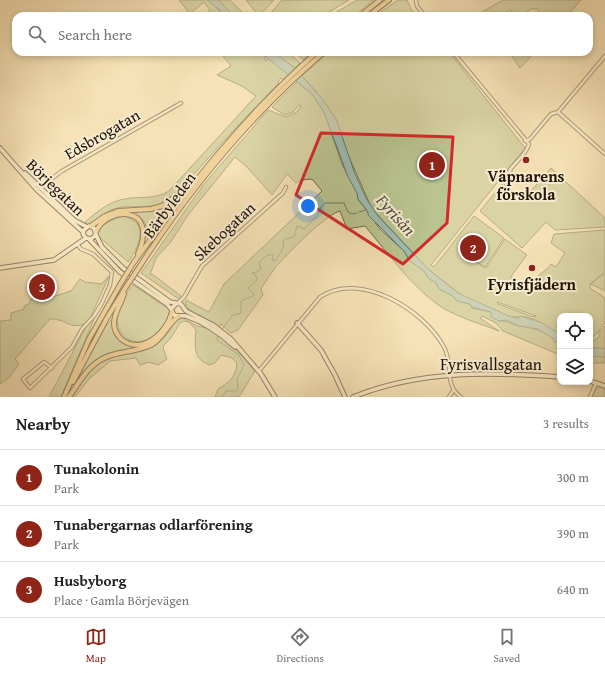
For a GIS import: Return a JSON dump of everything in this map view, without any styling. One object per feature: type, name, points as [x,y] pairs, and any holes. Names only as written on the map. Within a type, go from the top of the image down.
[{"type":"main road","points":[[365,12],[380,0]]},
{"type":"main road","points":[[373,12],[389,0]]},
{"type":"main road","name":"Bärbyleden","points":[[67,397],[89,339],[134,262],[192,184],[227,143],[315,56]]},
{"type":"main road","name":"Bärbyleden","points":[[67,397],[91,347],[126,287],[172,219],[212,167],[280,90]]},
{"type":"main road","points":[[89,227],[105,216],[118,210],[151,209],[162,206],[192,184]]},
{"type":"main road","points":[[96,234],[104,222],[120,214],[131,215],[139,220],[144,230],[144,237],[134,262]]},
{"type":"main road","points":[[126,287],[116,313],[114,324],[116,333],[128,344],[139,345],[150,342],[158,336],[164,328],[172,310]]},
{"type":"main road","points":[[67,397],[92,365],[112,355],[142,349],[151,345],[163,336],[173,321],[180,316]]},
{"type":"street","points":[[416,0],[417,6],[422,12]]},
{"type":"street","points":[[456,56],[529,144],[527,150],[510,171]]},
{"type":"street","points":[[525,141],[534,134],[551,114],[558,112],[605,56]]},
{"type":"street","name":"Edsbrogatan","points":[[38,189],[62,171],[181,103]]},
{"type":"street","points":[[558,112],[605,154]]},
{"type":"street","name":"Börjegatan","points":[[0,148],[38,189],[120,272],[167,304],[176,316],[180,316]]},
{"type":"street","name":"Skebogatan","points":[[177,304],[184,297],[202,266],[283,193],[286,188]]},
{"type":"street","name":"Börjegatan","points":[[38,189],[74,220],[89,227],[96,234]]},
{"type":"street","points":[[0,268],[54,260],[86,236],[89,227]]},
{"type":"street","points":[[86,236],[96,234],[102,247],[123,268],[170,302],[184,308],[224,335],[254,364],[275,397]]},
{"type":"street","points":[[52,368],[44,362],[23,379],[30,388],[52,368],[72,347],[82,329],[94,316],[102,302],[112,277],[112,272],[93,254],[82,249],[77,244]]},
{"type":"street","points":[[259,371],[315,302],[333,290],[356,288],[384,294],[414,314],[438,337],[447,355],[453,391],[461,397]]},
{"type":"street","name":"Skebogatan","points":[[184,297],[184,308]]},
{"type":"street","points":[[172,310],[177,304]]},
{"type":"street","points":[[184,308],[180,316],[217,330]]},
{"type":"street","points":[[297,323],[321,350],[335,374],[345,397]]},
{"type":"street","name":"Fyrisvallsgatan","points":[[353,397],[374,388],[407,380],[450,374],[490,373],[557,377]]},
{"type":"street","points":[[593,382],[605,386]]},
{"type":"street","points":[[590,397],[596,383]]},
{"type":"street","points":[[449,397],[453,391]]},
{"type":"highlighted area","points":[[321,133],[453,137],[447,223],[403,264],[296,195]]},
{"type":"green space","points":[[179,0],[208,0],[220,12],[208,12],[210,10],[204,2],[192,12],[188,12]]},
{"type":"green space","points":[[218,0],[230,0],[242,12],[230,12]]},
{"type":"green space","points":[[246,0],[274,0],[263,12],[256,12]]},
{"type":"green space","points":[[282,0],[349,0],[329,12],[272,12]]},
{"type":"green space","points":[[357,0],[374,0],[359,12],[337,12]]},
{"type":"green space","points":[[398,0],[407,0],[414,12],[381,12]]},
{"type":"green space","points":[[503,0],[581,0],[570,12],[539,12],[537,9],[531,9],[527,12],[513,12],[509,10],[506,12],[482,12]]},
{"type":"green space","points":[[223,56],[265,56],[266,57],[264,59],[266,61],[268,58],[289,75],[284,80],[281,78],[278,82],[279,83],[231,133],[178,192],[166,202],[155,206],[122,207],[110,210],[91,225],[88,225],[85,222],[113,202],[130,198],[158,196],[169,191],[256,96],[242,86],[217,75],[231,66]]},
{"type":"green space","points":[[278,56],[292,56],[300,63],[295,68]]},
{"type":"green space","points":[[298,56],[308,56],[303,60]]},
{"type":"green space","points":[[324,56],[452,56],[525,148],[431,265],[434,267],[474,216],[504,238],[485,267],[472,259],[469,262],[472,260],[486,268],[505,239],[527,255],[512,275],[511,283],[525,287],[551,264],[556,267],[565,253],[551,243],[554,234],[605,230],[605,291],[591,284],[604,273],[590,284],[590,288],[605,298],[605,323],[593,337],[593,313],[557,313],[557,332],[536,320],[525,317],[511,317],[464,297],[428,269],[372,209],[348,155],[336,119],[316,91],[302,76]],"holes":[[[497,302],[536,316],[533,317],[498,304]]]},
{"type":"green space","points":[[512,56],[531,56],[520,68]]},
{"type":"green space","points":[[297,82],[312,94],[324,112],[343,166],[357,193],[358,199],[380,229],[404,251],[410,261],[425,272],[428,278],[436,283],[439,289],[453,296],[457,301],[470,304],[472,308],[491,312],[499,321],[505,321],[532,328],[546,334],[557,342],[557,354],[503,331],[496,323],[482,316],[480,318],[499,331],[463,318],[443,308],[412,281],[365,226],[347,229],[340,211],[325,219],[296,245],[275,268],[261,289],[263,295],[238,330],[231,333],[221,324],[219,327],[190,311],[185,303],[186,300],[209,312],[224,284],[322,191],[312,179],[301,180],[296,183],[287,174],[272,195],[246,166],[235,157],[188,215],[170,243],[156,258],[150,275],[152,274],[181,296],[179,299],[141,273],[204,184],[268,110],[286,117],[297,112],[301,106],[299,105],[293,112],[285,115],[272,107]]},
{"type":"green space","points":[[551,168],[605,218],[605,227],[555,230],[546,222],[522,248],[480,211],[503,183],[523,200]]},
{"type":"green space","points":[[175,201],[147,238],[145,223],[135,212],[159,209]]},
{"type":"green space","points":[[123,216],[137,223],[140,229],[139,242],[128,262],[97,235],[98,231],[104,225],[111,220]]},
{"type":"green space","points":[[109,276],[88,323],[76,326],[60,320],[50,319],[15,359],[19,364],[9,378],[0,384],[0,321],[11,320],[11,313],[24,309],[24,306],[29,304],[31,299],[49,298],[71,291],[80,279],[85,282],[101,284]]},
{"type":"green space","points":[[133,285],[169,309],[170,313],[160,329],[148,339],[137,342],[127,339],[120,331],[117,319],[121,303]]},
{"type":"green space","points":[[95,317],[61,397],[49,397],[86,327]]},
{"type":"green space","points":[[178,318],[186,319],[197,326],[213,331],[239,352],[255,371],[239,397],[215,397],[218,389],[229,382],[233,376],[237,363],[232,358],[221,355],[215,363],[210,365],[200,359],[197,356],[195,347],[196,330],[189,322],[184,321],[180,323],[170,339],[164,345],[163,348],[167,359],[158,365],[149,362],[140,365],[136,358],[110,361],[89,379],[75,397],[72,397],[84,378],[96,366],[103,361],[156,344],[165,337]]},
{"type":"green space","points":[[112,319],[119,338],[136,348],[104,355],[92,363],[78,377],[104,329]]},
{"type":"green space","points":[[605,326],[605,349],[593,347],[593,341],[600,336],[598,333]]},
{"type":"green space","points":[[593,356],[605,357],[605,363],[593,363]]},
{"type":"green space","points":[[600,387],[605,389],[605,397],[592,397],[597,388]]},
{"type":"water","points":[[208,0],[218,0],[230,12],[221,12]]},
{"type":"water","points":[[265,56],[279,56],[295,68],[323,100],[336,119],[355,174],[366,198],[378,216],[428,269],[458,293],[511,317],[518,318],[521,316],[542,323],[557,332],[557,343],[554,342],[554,339],[538,329],[519,326],[506,320],[499,321],[491,317],[491,312],[457,301],[453,296],[439,289],[436,283],[428,278],[425,272],[410,261],[404,251],[368,215],[368,212],[358,199],[357,193],[348,177],[324,112],[312,94]]},
{"type":"water","points":[[593,347],[605,349],[605,357],[593,356]]},
{"type":"waterway","points":[[222,329],[233,315],[241,313],[241,301],[255,295],[248,288],[257,280],[256,276],[252,273],[261,269],[259,262],[269,255],[273,255],[272,260],[275,261],[281,252],[284,244],[283,241],[294,237],[297,226],[305,229],[313,219],[316,218],[321,207],[325,203],[344,203],[348,212],[352,214],[357,213]]},
{"type":"waterway","name":"Fyrisån","points":[[359,212],[366,210]]},
{"type":"waterway","points":[[218,335],[217,340],[239,355],[244,365],[237,379],[238,389],[236,391],[226,391],[222,397]]},
{"type":"place","name":"Väpnarens förskola","points":[[526,160]]},
{"type":"place","name":"Tunakolonin","points":[[432,165]]},
{"type":"place","name":"Tunabergarnas odlarförening","points":[[473,248]]},
{"type":"place","name":"Fyrisfjädern","points":[[532,268]]},
{"type":"place","name":"Husbyborg","points":[[42,287]]}]
